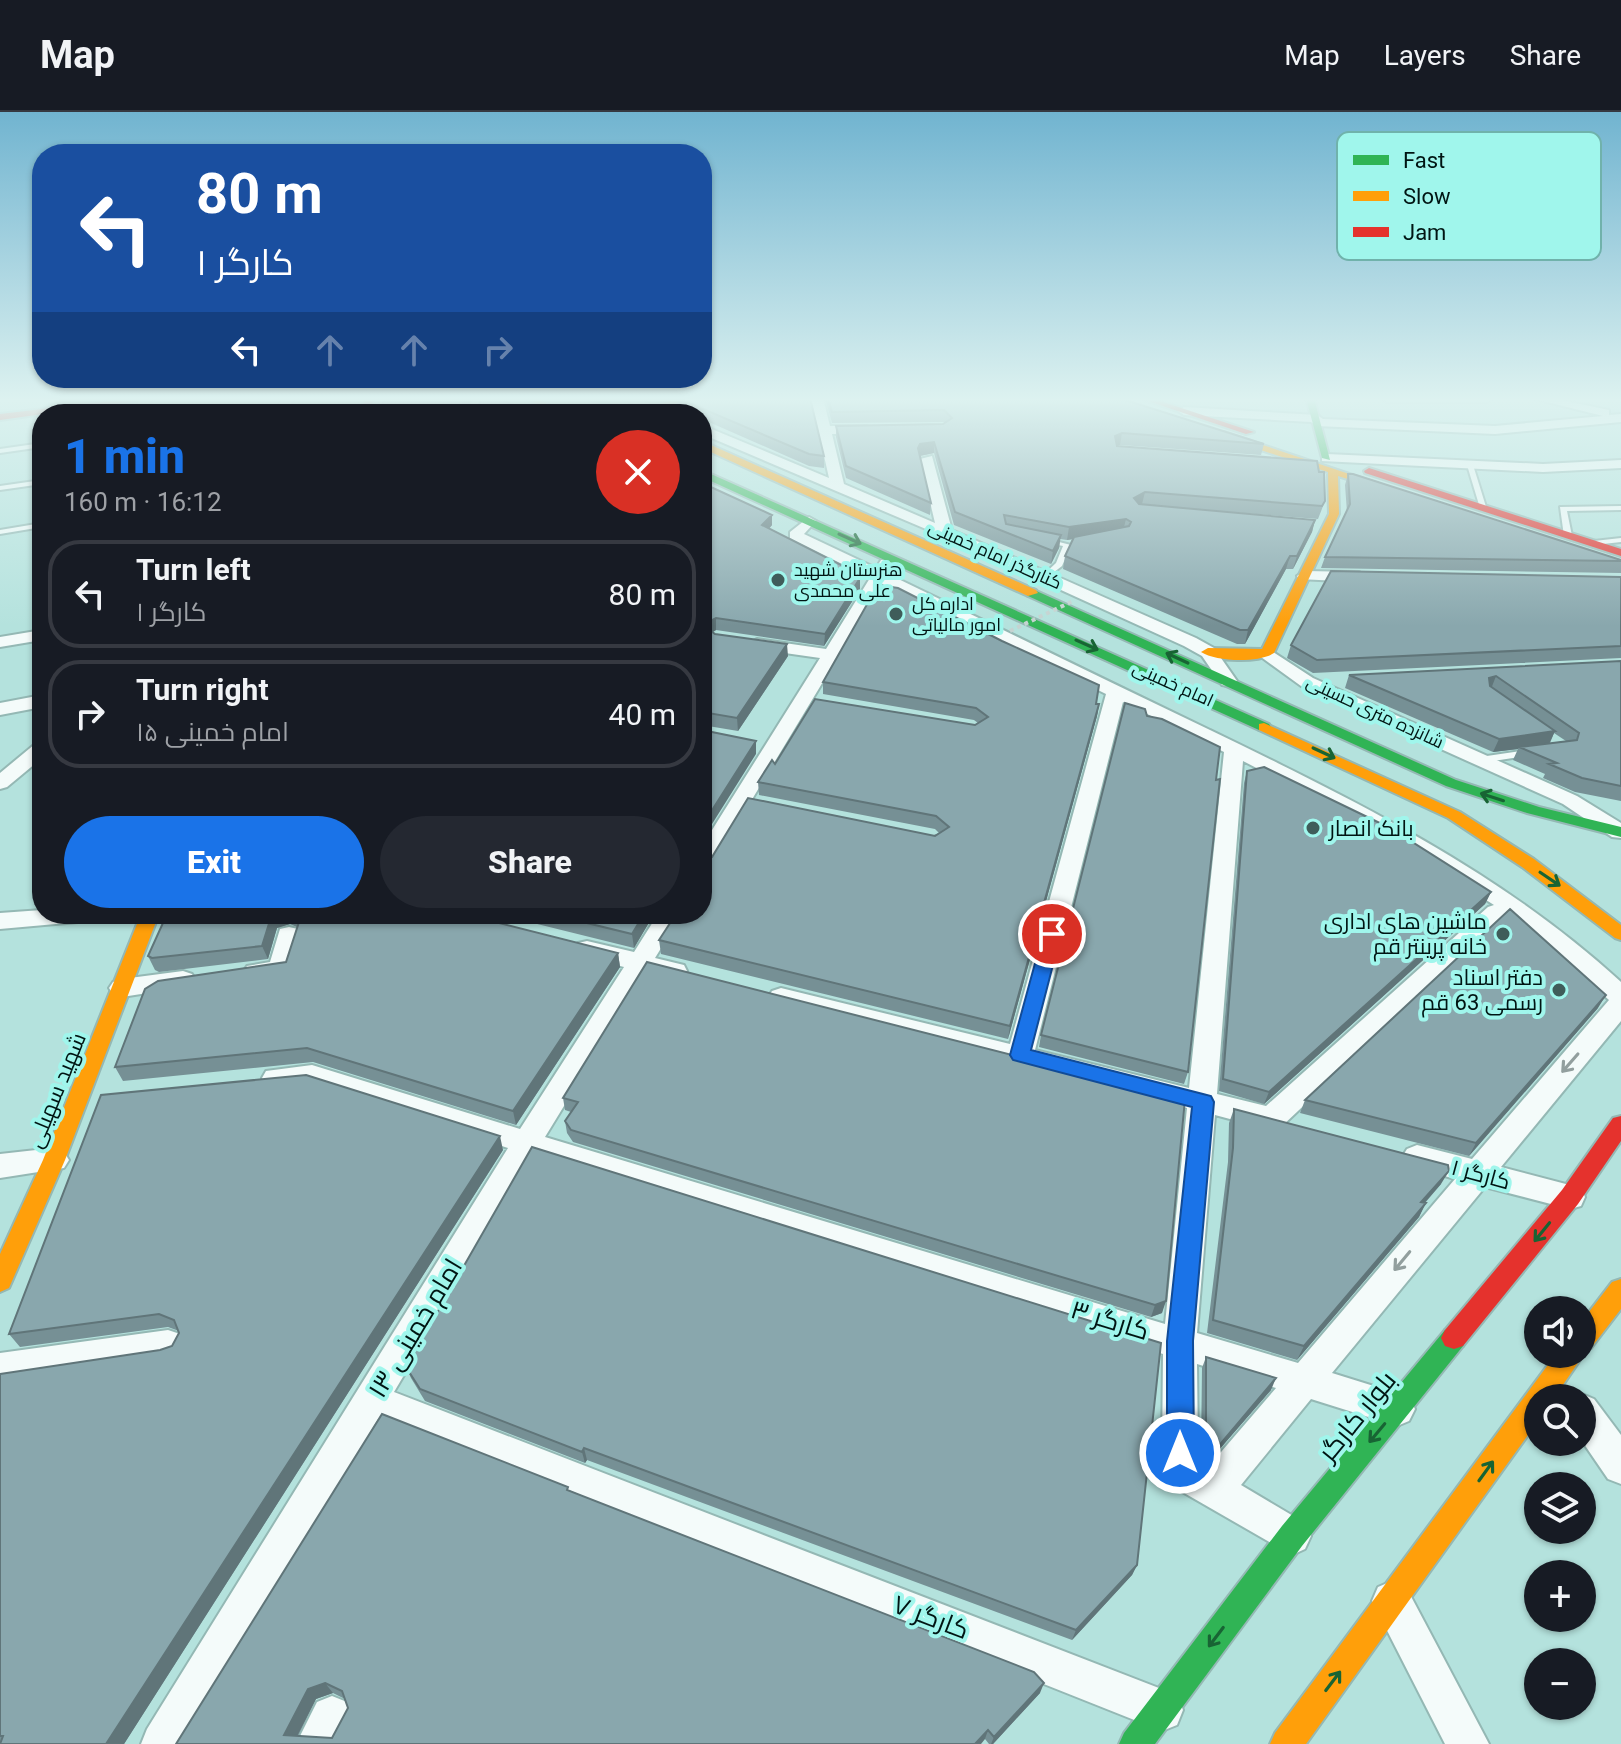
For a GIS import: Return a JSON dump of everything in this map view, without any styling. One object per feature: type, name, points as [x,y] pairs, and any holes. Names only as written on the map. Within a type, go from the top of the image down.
[{"type":"main road","name":"امام خمینی","points":[[768,474],[1451,783],[1533,810],[1621,832]]},
{"type":"main road","points":[[1208,652],[1239,655],[1267,653],[1305,576],[1322,526],[1334,514],[1328,474]]},
{"type":"main road","points":[[1354,474],[1621,564]]},
{"type":"main road","points":[[1360,474],[1484,508],[1621,553]]},
{"type":"main road","name":"امام خمینی","points":[[712,477],[1428,801],[1469,822],[1556,882],[1621,934]]},
{"type":"main road","name":"شهید سهیلی","points":[[0,1281],[54,1160],[146,924]]},
{"type":"main road","name":"بلوار کارگر","points":[[1135,1744],[1292,1536],[1570,1197],[1621,1124]]},
{"type":"main road","points":[[1599,1156],[1621,1147]]},
{"type":"main road","points":[[1596,1322],[1621,1290]]},
{"type":"main road","points":[[1286,1744],[1566,1375]]},
{"type":"street","name":"کنارگذر امام خمینی","points":[[806,474],[945,532],[1208,652]]},
{"type":"street","points":[[835,474],[838,488]]},
{"type":"street","points":[[931,474],[945,532]]},
{"type":"street","points":[[809,521],[795,535],[1344,803],[1416,842],[1508,903],[1601,977],[1621,1000],[1212,1491]]},
{"type":"street","points":[[909,538],[962,540]]},
{"type":"street","points":[[712,851],[750,802],[775,747],[811,702],[833,655],[890,557]]},
{"type":"street","points":[[1305,576],[1380,578]]},
{"type":"street","points":[[0,642],[32,637]]},
{"type":"street","points":[[745,642],[833,655]]},
{"type":"street","points":[[1208,652],[1228,681]]},
{"type":"street","name":"شانزده متری حسینی","points":[[1267,653],[1307,682],[1570,800],[1621,832]]},
{"type":"street","points":[[1307,682],[1355,679]]},
{"type":"street","points":[[1020,1055],[1116,693]]},
{"type":"street","points":[[0,709],[32,703]]},
{"type":"street","points":[[746,741],[775,747]]},
{"type":"street","points":[[1234,751],[1180,1341],[1180,1453],[1192,1477],[1292,1536]]},
{"type":"street","points":[[0,783],[32,756]]},
{"type":"street","points":[[1271,1119],[1496,912]]},
{"type":"street","points":[[0,921],[32,918]]},
{"type":"street","name":"امام خمینی ۱۳","points":[[162,1744],[527,1142],[664,924]]},
{"type":"street","points":[[233,975],[280,969],[289,935]]},
{"type":"street","points":[[563,943],[700,977]]},
{"type":"street","points":[[122,988],[201,978]]},
{"type":"street","points":[[761,992],[1300,1127]]},
{"type":"street","name":"کارگر ۳","points":[[249,1081],[312,1075],[821,1235],[1397,1409]]},
{"type":"street","points":[[78,1097],[110,1094]]},
{"type":"street","name":"کارگر ۱","points":[[1388,1150],[1570,1197]]},
{"type":"street","points":[[0,1166],[54,1160]]},
{"type":"street","points":[[0,1369],[168,1345]]},
{"type":"street","name":"کارگر ۷","points":[[373,1400],[1162,1710]]},
{"type":"street","points":[[1596,1431],[1621,1466]]},
{"type":"street","points":[[1392,1601],[1468,1744]]},
{"type":"lane","points":[[1473,474],[1484,508]]},
{"type":"lane","points":[[0,488],[32,483]]},
{"type":"lane","points":[[1568,536],[1563,509],[1621,508]]},
{"type":"lane","points":[[0,532],[32,527]]},
{"type":"lane","points":[[1037,538],[1067,545],[1081,543]]},
{"type":"lane","points":[[1591,543],[1621,540]]},
{"type":"lane","points":[[1045,577],[1059,564],[1067,545]]},
{"type":"lane","points":[[1480,760],[1538,752]]},
{"type":"path","points":[[1010,631],[1073,601]]},
{"type":"building","points":[[865,474],[924,474],[931,503]]},
{"type":"building","points":[[944,474],[1324,474],[1325,501],[1322,506],[1145,492],[1134,498],[1139,504],[1315,520],[1297,556],[1290,556],[1248,630],[1240,630],[1065,556],[1074,537],[1129,526],[1131,522],[1126,519],[1069,527],[1004,515],[1006,524],[1061,535],[1053,551],[955,512]]},
{"type":"building","points":[[1348,474],[1353,474],[1621,561],[1325,557],[1350,504]]},
{"type":"building","points":[[712,488],[772,515],[762,525],[857,573],[860,578],[825,634],[716,618],[712,620]]},
{"type":"building","points":[[1331,571],[1621,577],[1621,646],[1317,660],[1291,645]]},
{"type":"building","points":[[878,585],[898,588],[1002,641],[1099,685],[1096,704],[1099,704],[1010,1026],[659,940],[669,924],[712,924],[712,857],[748,798],[935,836],[949,827],[936,816],[758,782],[772,760],[775,764],[815,699],[975,725],[988,717],[976,708],[823,682]]},
{"type":"building","points":[[712,632],[787,644],[737,718],[712,714]]},
{"type":"building","points":[[1621,661],[1621,786],[1582,778],[1549,764],[1557,763],[1519,747],[1577,740],[1579,733],[1496,676],[1489,678],[1490,686],[1555,731],[1499,739],[1349,675]]},
{"type":"building","points":[[1125,703],[1145,709],[1147,716],[1162,719],[1220,747],[1216,780],[1220,779],[1188,1072],[1041,1035]]},
{"type":"building","points":[[712,732],[756,741],[712,810]]},
{"type":"building","points":[[1264,767],[1390,828],[1491,892],[1269,1092],[1223,1079],[1247,771]]},
{"type":"building","points":[[1510,909],[1606,995],[1476,1143],[1305,1100]]},
{"type":"building","points":[[162,924],[269,924],[262,946],[148,956]]},
{"type":"building","points":[[298,924],[503,924],[618,953],[513,1111],[307,1048],[115,1067],[145,989],[158,981],[286,962]]},
{"type":"building","points":[[591,924],[638,924],[632,934]]},
{"type":"building","points":[[647,962],[1185,1099],[1166,1301],[1155,1305],[571,1130],[565,1121],[578,1102],[563,1098]]},
{"type":"building","points":[[306,1075],[500,1136],[106,1744],[0,1744],[3,1736],[0,1736],[0,1374],[160,1350],[172,1346],[179,1333],[174,1320],[159,1314],[9,1334],[101,1095]]},
{"type":"building","points":[[1234,1109],[1448,1165],[1449,1171],[1421,1202],[1426,1203],[1304,1346],[1213,1320],[1233,1148]]},
{"type":"building","points":[[532,1147],[1161,1343],[1137,1565],[1076,1630],[584,1448],[582,1452],[420,1389],[406,1367]]},
{"type":"building","points":[[1206,1357],[1276,1378],[1217,1448],[1206,1439]]},
{"type":"building","points":[[382,1414],[568,1487],[567,1490],[1034,1672],[1044,1683],[994,1737],[988,1730],[975,1744],[176,1744]],"holes":[[[325,1683],[342,1691],[348,1708],[332,1738],[284,1735],[308,1689]]]},
{"type":"traffic: fast","points":[[712,478],[1264,727]]},
{"type":"traffic: fast","points":[[1032,593],[1451,783],[1533,810],[1621,832]]},
{"type":"traffic: fast","points":[[1135,1744],[1292,1536],[1454,1338]]},
{"type":"traffic: slow","points":[[769,474],[1032,593]]},
{"type":"traffic: slow","points":[[1208,652],[1239,655],[1267,653],[1334,514],[1333,474]]},
{"type":"traffic: slow","points":[[1344,474],[1389,489]]},
{"type":"traffic: slow","points":[[1264,727],[1454,815],[1528,863],[1621,934]]},
{"type":"traffic: slow","points":[[0,1281],[54,1160],[146,924]]},
{"type":"traffic: slow","points":[[1596,1322],[1621,1290]]},
{"type":"traffic: slow","points":[[1286,1744],[1561,1368]]},
{"type":"traffic: jam","points":[[1379,474],[1621,553]]},
{"type":"traffic: jam","points":[[1454,1338],[1570,1197],[1621,1124]]},
{"type":"place","name":"هنرستان شهید علی محمدی","points":[[778,580]]},
{"type":"place","name":"اداره کل امور مالیاتی","points":[[896,614]]},
{"type":"place","name":"بانک انصار","points":[[1313,828]]},
{"type":"place","name":"ماشین های اداری خانه پرینتر قم","points":[[1503,934]]},
{"type":"place","name":"دفتر اسناد رسمی 63 قم","points":[[1559,990]]},
{"type":"route","points":[[1052,934],[1020,1055],[1203,1102],[1180,1341],[1180,1453]]}]
